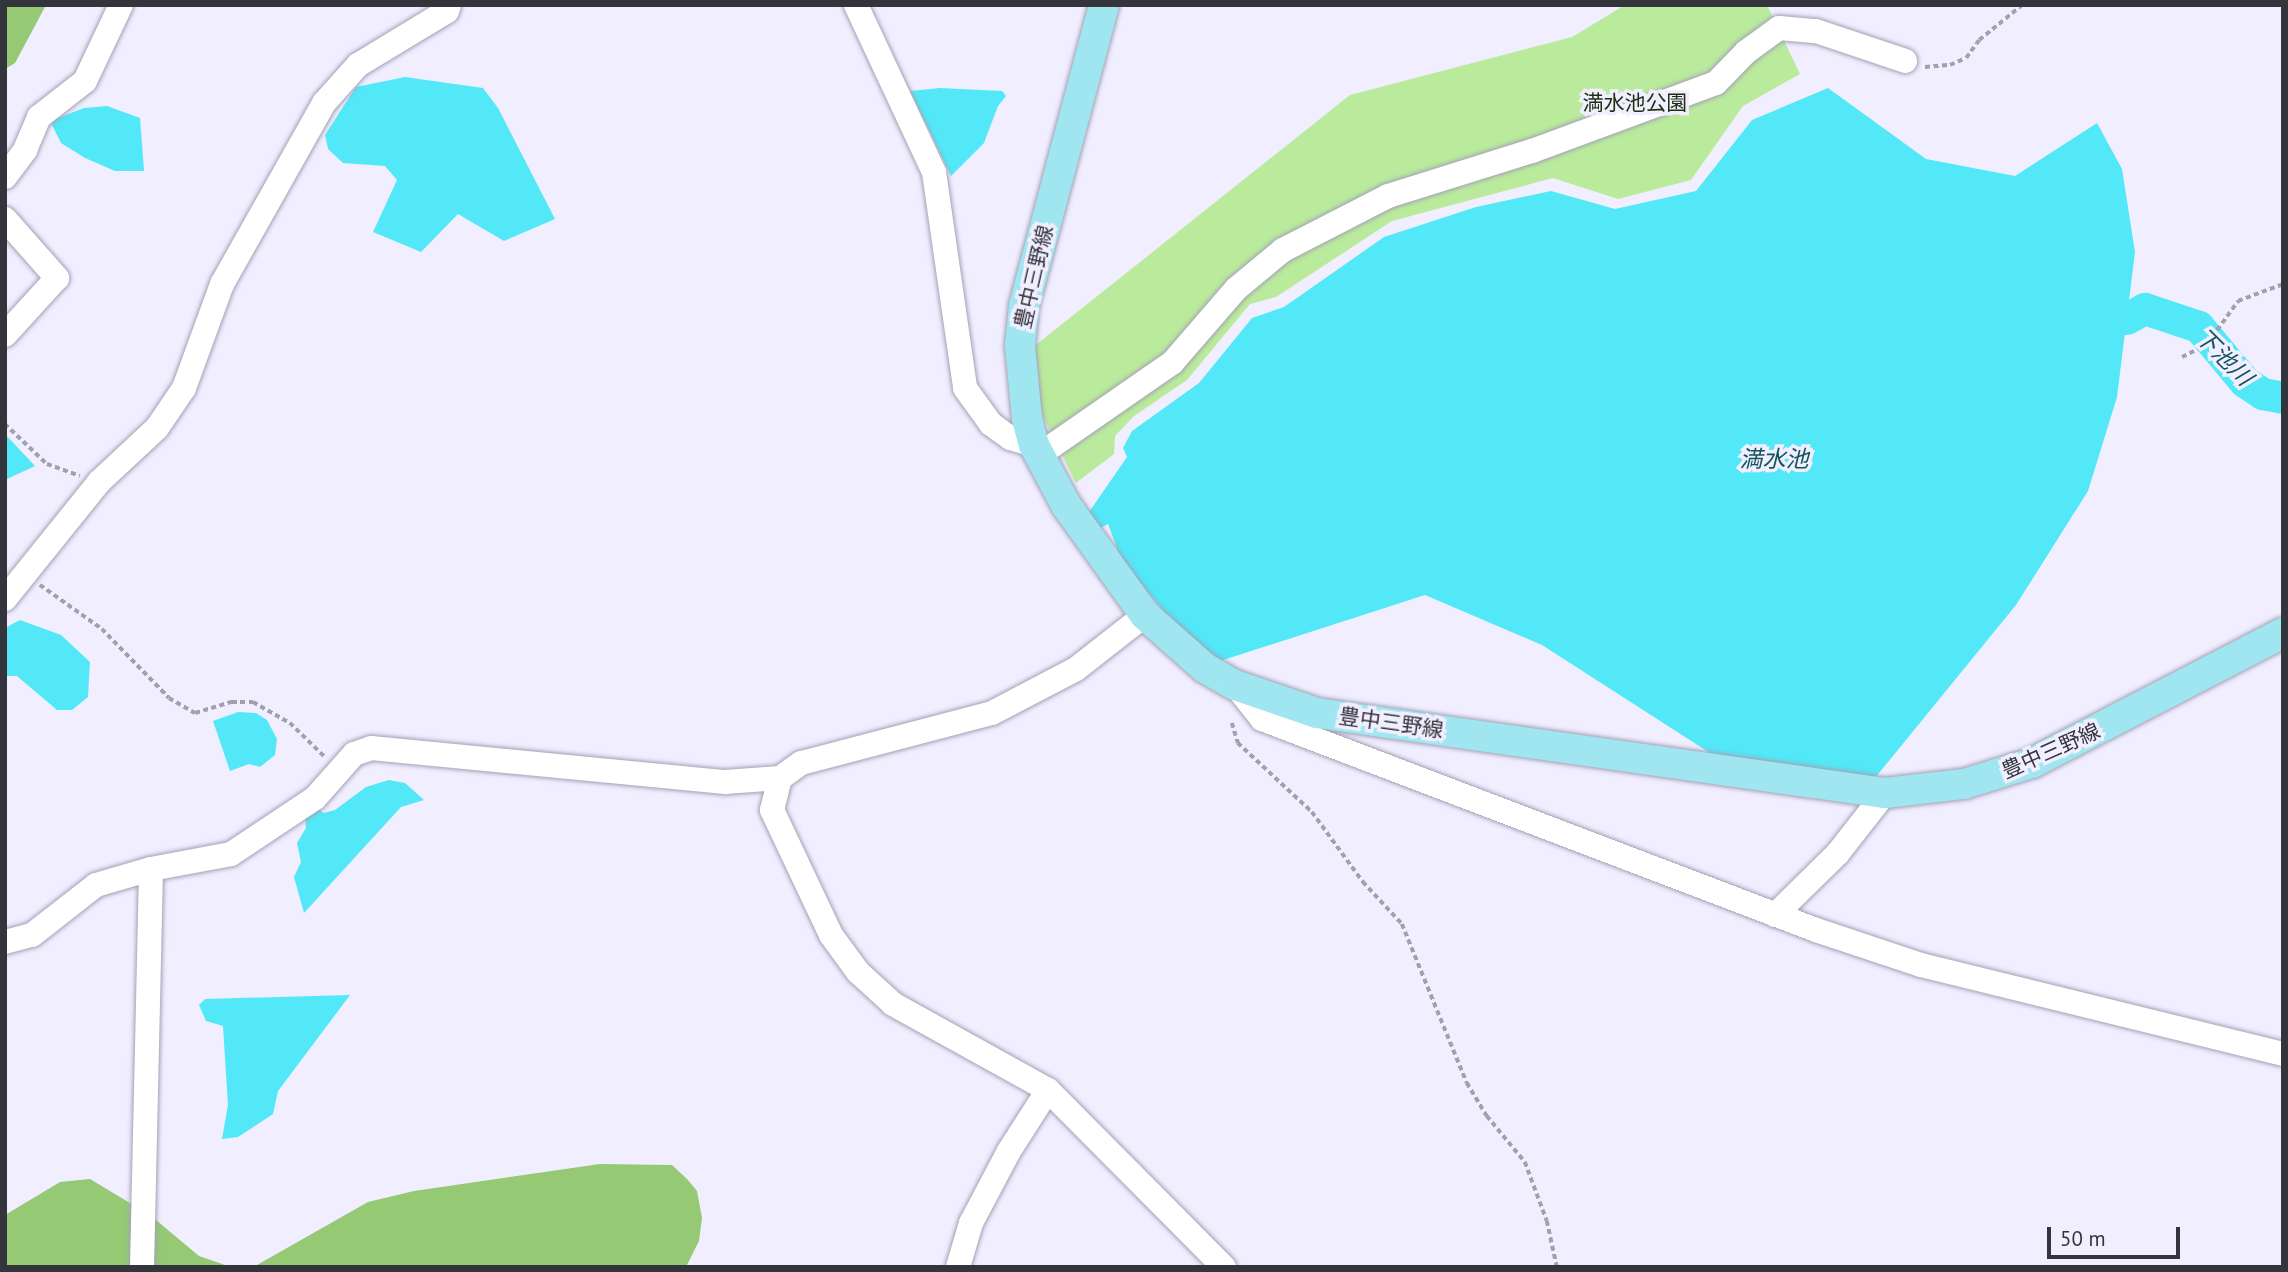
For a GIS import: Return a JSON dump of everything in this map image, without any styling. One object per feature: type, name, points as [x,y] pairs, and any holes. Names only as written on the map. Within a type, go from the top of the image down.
[{"type":"main road","name":"豊中三野線","points":[[1104,5],[1024,305],[1021,379],[1036,450],[1066,505],[1145,615],[1205,668],[1235,685],[1317,713],[1885,793],[1964,784],[2032,763],[2283,633]]},
{"type":"street","points":[[5,177],[25,150],[38,117],[85,81],[121,5]]},
{"type":"street","points":[[5,599],[99,482],[157,428],[184,388],[222,284],[324,103],[358,65],[447,11],[449,5]]},
{"type":"street","points":[[856,5],[934,172],[965,388],[991,424],[1010,438],[1036,450],[1172,363],[1236,289],[1283,250],[1388,196],[1545,147],[1716,83],[1746,52],[1779,28],[1816,31],[1905,61]]},
{"type":"street","points":[[5,219],[57,278],[5,335]]},
{"type":"street","points":[[5,942],[32,936],[96,885],[152,869],[231,854],[315,798],[354,754],[371,748],[404,748],[435,756],[725,782],[780,778],[801,763],[825,755],[992,713],[1017,702],[1076,669],[1145,615]]},
{"type":"street","points":[[1235,685],[1262,719],[1775,915],[1921,965],[2283,1054]]},
{"type":"street","points":[[780,778],[772,810],[779,833],[831,935],[858,972],[893,1004],[1048,1090],[1224,1267]]},
{"type":"street","points":[[1775,915],[1838,853],[1885,793]]},
{"type":"street","points":[[142,1267],[152,869]]},
{"type":"street","points":[[958,1267],[971,1223],[1009,1151],[1048,1090]]},
{"type":"path","points":[[1905,61],[1926,68],[1950,65],[1966,58],[1979,40],[2022,5]]},
{"type":"path","points":[[2182,357],[2207,344],[2238,301],[2283,284]]},
{"type":"path","points":[[5,424],[47,464],[99,482]]},
{"type":"path","points":[[24,574],[102,629],[169,698],[195,713],[232,702],[253,702],[290,723],[338,769]]},
{"type":"path","points":[[1232,723],[1238,743],[1312,812],[1363,883],[1377,892],[1402,924],[1467,1083],[1487,1116],[1525,1163],[1548,1221],[1557,1267]]},
{"type":"green space","points":[[5,5],[46,5],[15,63],[5,69]]},
{"type":"green space","name":"満水池公園","points":[[1625,5],[1767,5],[1800,74],[1743,106],[1691,180],[1618,199],[1553,178],[1392,221],[1276,297],[1250,304],[1187,380],[1134,416],[1115,436],[1114,454],[1076,483],[1037,404],[1032,348],[1350,95],[1572,37]]},
{"type":"green space","points":[[600,1164],[672,1165],[687,1179],[697,1191],[702,1218],[699,1241],[686,1267],[5,1267],[5,1215],[60,1182],[90,1179],[150,1215],[199,1256],[228,1266],[257,1265],[368,1202],[414,1191]]},
{"type":"water","points":[[405,77],[483,88],[498,108],[555,219],[504,241],[458,214],[421,252],[373,232],[397,180],[385,166],[343,163],[328,149],[325,135],[356,87]]},
{"type":"water","points":[[940,88],[1002,91],[1006,96],[998,106],[984,143],[951,176],[910,91]]},
{"type":"water","name":"満水池","points":[[1828,88],[1926,159],[2015,176],[2097,123],[2122,169],[2135,252],[2117,397],[2088,491],[2016,605],[1875,778],[1713,755],[1542,645],[1425,595],[1220,661],[1175,625],[1121,559],[1108,524],[1097,530],[1089,512],[1127,457],[1123,448],[1132,431],[1199,383],[1252,318],[1284,307],[1384,237],[1476,207],[1551,191],[1615,209],[1696,191],[1752,120]]},
{"type":"water","points":[[107,106],[140,118],[144,171],[115,171],[85,158],[61,143],[50,121],[84,108]]},
{"type":"water","points":[[5,434],[35,466],[5,480]]},
{"type":"water","points":[[20,620],[61,635],[90,662],[88,697],[72,710],[57,710],[17,676],[5,676],[5,628]]},
{"type":"water","points":[[238,712],[256,713],[267,720],[277,739],[275,755],[260,767],[249,764],[230,771],[213,721]]},
{"type":"water","points":[[389,780],[405,783],[424,800],[401,807],[304,913],[294,877],[301,862],[297,843],[306,828],[305,814],[314,807],[324,813],[335,810],[366,787]]},
{"type":"water","points":[[350,995],[278,1091],[273,1114],[238,1137],[222,1139],[228,1105],[223,1026],[206,1021],[199,1005],[205,999]]},
{"type":"waterway","name":"下池川","points":[[2127,319],[2145,309],[2199,327],[2245,382],[2263,394],[2283,398]]}]
